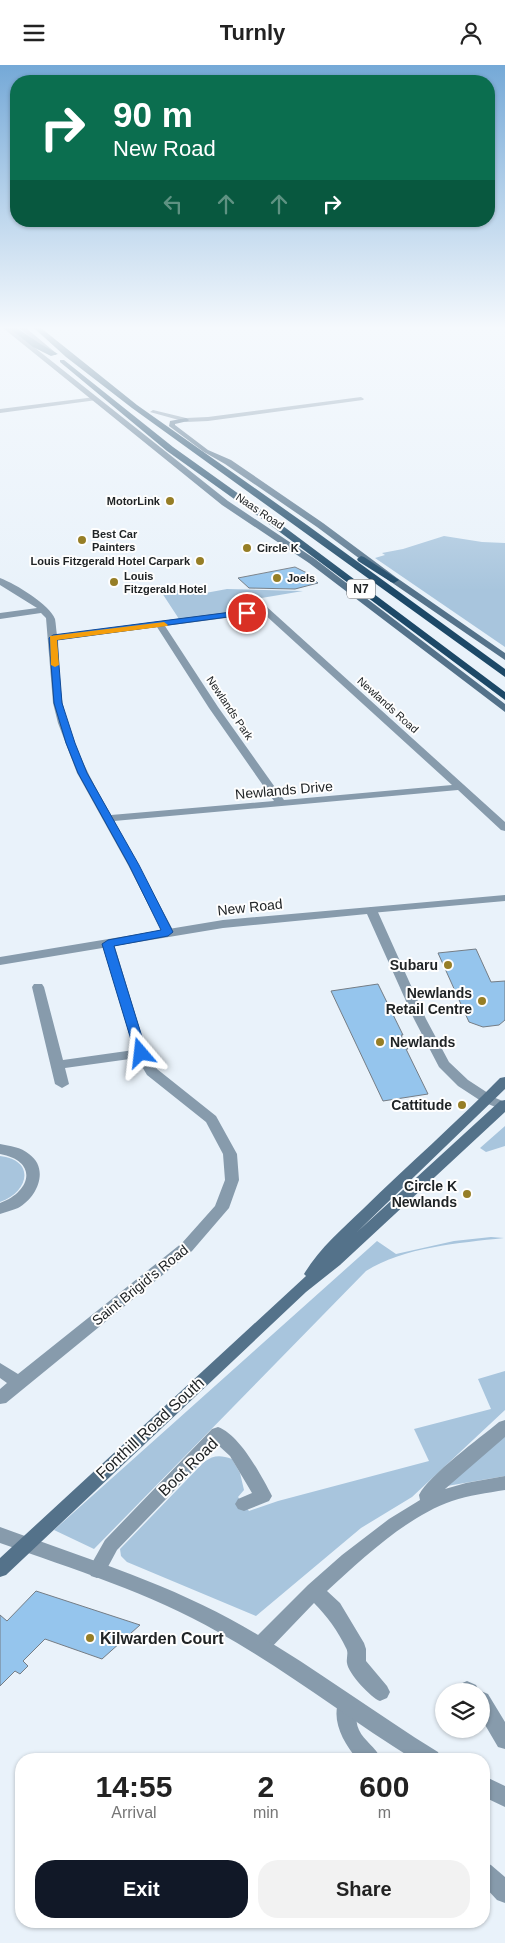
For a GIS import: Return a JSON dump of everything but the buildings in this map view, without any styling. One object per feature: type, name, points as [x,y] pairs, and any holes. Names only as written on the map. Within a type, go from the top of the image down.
[{"type":"highway","name":"Naas Road","points":[[129,416],[505,697]]},
{"type":"highway","name":"Naas Road","points":[[148,416],[206,459],[304,526],[505,674]]},
{"type":"highway","name":"N7","points":[[217,483],[262,522],[312,561]]},
{"type":"highway","points":[[304,526],[394,579]]},
{"type":"main road","name":"Naas Road","points":[[116,416],[225,503],[312,561],[505,709]]},
{"type":"main road","points":[[186,420],[172,422],[172,426],[206,451],[228,462],[320,525],[505,657]]},
{"type":"main road","name":"Fonthill Road South","points":[[301,1287],[326,1254],[421,1160],[472,1115],[486,1098],[505,1081]]},
{"type":"main road","name":"Fonthill Road South","points":[[0,1569],[301,1287],[335,1261],[504,1106]]},
{"type":"street","points":[[168,416],[186,420],[234,416]]},
{"type":"street","points":[[0,581],[37,603],[50,618],[58,703],[63,723],[82,773],[98,803],[109,818],[168,932]]},
{"type":"street","name":"Newlands Road","points":[[254,600],[505,828]]},
{"type":"street","points":[[0,616],[45,610]]},
{"type":"street","points":[[53,638],[266,610]]},
{"type":"street","name":"Newlands Park","points":[[160,625],[214,708],[281,804]]},
{"type":"street","name":"Newlands Drive","points":[[109,818],[432,791],[460,787]]},
{"type":"street","name":"New Road","points":[[0,961],[223,924],[505,898]]},
{"type":"street","points":[[371,910],[420,1019],[444,1064],[463,1083],[486,1098],[504,1106]]},
{"type":"street","name":"Saint Brigid's Road","points":[[0,1398],[187,1247],[222,1208],[232,1180],[230,1154],[210,1119],[152,1072],[141,1053],[108,944]]},
{"type":"street","points":[[38,987],[62,1084]]},
{"type":"street","points":[[57,1065],[141,1053]]},
{"type":"street","points":[[0,1149],[16,1152],[26,1158],[33,1166],[35,1175],[33,1185],[28,1194],[18,1202],[0,1209]]},
{"type":"street","points":[[0,1369],[18,1383]]},
{"type":"street","points":[[430,1503],[428,1495],[505,1427]]},
{"type":"street","name":"Boot Road","points":[[97,1570],[111,1545],[218,1434],[236,1451],[262,1496],[244,1504]]},
{"type":"street","points":[[260,1646],[268,1635],[314,1591],[376,1537],[430,1503],[470,1488],[505,1483]]},
{"type":"street","points":[[0,1535],[97,1570],[222,1624],[260,1646],[388,1734],[421,1753]]},
{"type":"street","points":[[314,1591],[333,1609],[357,1649],[356,1664],[380,1692]]},
{"type":"street","points":[[347,1704],[346,1722],[353,1740],[365,1753]]},
{"type":"street","points":[[490,1718],[505,1739]]},
{"type":"street","points":[[490,1789],[505,1796]]},
{"type":"street","points":[[490,1878],[505,1893]]},
{"type":"shaded area","points":[[444,536],[482,542],[505,543],[505,647],[375,558],[385,555],[382,553],[403,549]]},
{"type":"shaded area","points":[[184,589],[189,592],[197,591],[200,594],[227,589],[303,591],[250,600],[254,607],[247,611],[179,619],[162,593]]},
{"type":"shaded area","points":[[505,1126],[505,1146],[486,1152],[480,1148]]},
{"type":"shaded area","points":[[0,1156],[19,1163],[24,1177],[17,1191],[0,1202]]},
{"type":"shaded area","points":[[491,1237],[504,1238],[451,1244],[414,1251],[397,1256],[366,1271],[94,1549],[54,1530],[377,1241],[396,1254],[454,1241]]},
{"type":"shaded area","points":[[505,1371],[505,1410],[412,1497],[361,1528],[256,1616],[127,1562],[121,1556],[120,1549],[204,1462],[211,1458],[221,1456],[232,1459],[240,1473],[244,1490],[238,1497],[249,1511],[278,1501],[429,1461],[414,1429],[491,1409],[478,1379]]},
{"type":"shaded area","points":[[505,1436],[505,1476],[447,1486]]},
{"type":"slow traffic","points":[[55,665],[53,638],[164,625]]},
{"type":"place","name":"MotorLink","points":[[170,501]]},
{"type":"place","name":"Best Car Painters","points":[[82,540]]},
{"type":"place","name":"Circle K","points":[[247,548]]},
{"type":"place","name":"Louis Fitzgerald Hotel Carpark","points":[[200,561]]},
{"type":"place","name":"Joels","points":[[277,578]]},
{"type":"place","name":"Louis Fitzgerald Hotel","points":[[114,582]]},
{"type":"place","name":"Subaru","points":[[448,965]]},
{"type":"place","name":"Newlands Retail Centre","points":[[482,1001]]},
{"type":"place","name":"Newlands","points":[[380,1042]]},
{"type":"place","name":"Cattitude","points":[[462,1105]]},
{"type":"place","name":"Circle K Newlands","points":[[467,1194]]},
{"type":"place","name":"Kilwarden Court","points":[[90,1638]]},
{"type":"route","points":[[141,1053],[108,944],[168,932],[109,818],[98,803],[82,773],[70,743],[58,703],[53,638],[247,613]]}]
